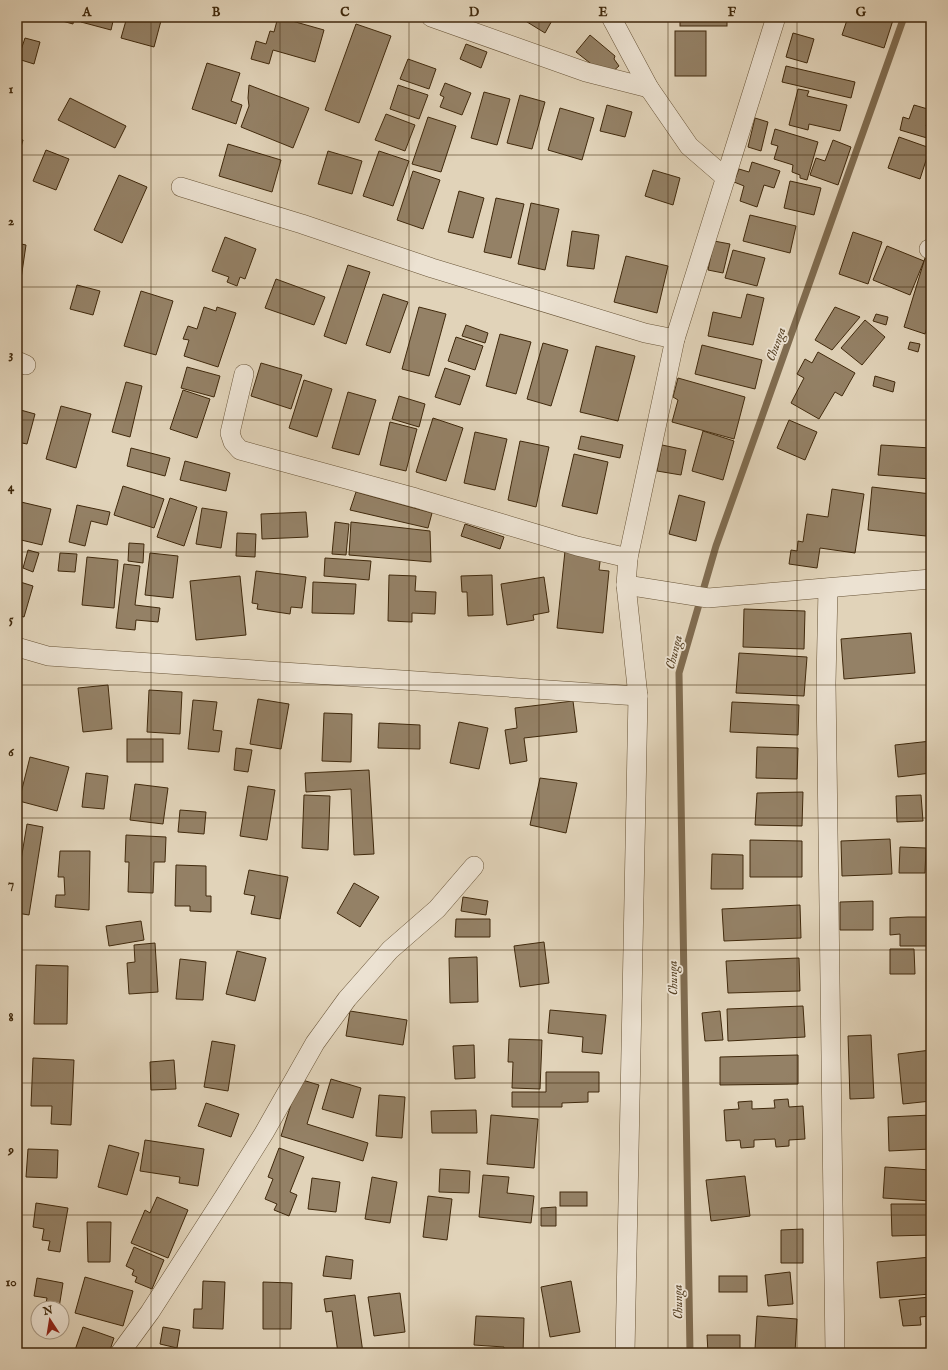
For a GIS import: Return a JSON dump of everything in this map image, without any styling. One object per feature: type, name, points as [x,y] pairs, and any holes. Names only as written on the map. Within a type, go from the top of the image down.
[{"type":"street","points":[[431,17],[586,72],[649,88]]},
{"type":"street","points":[[611,17],[649,88],[689,146],[726,178]]},
{"type":"street","points":[[625,1353],[638,696],[626,585],[628,558],[675,339],[776,17]]},
{"type":"street","points":[[181,187],[302,224],[439,270],[645,333],[675,339]]},
{"type":"street","points":[[244,374],[230,433],[233,442],[240,450],[416,498],[577,546],[628,558]]},
{"type":"street","points":[[626,585],[708,598],[931,579]]},
{"type":"street","points":[[828,588],[826,698],[835,1353]]},
{"type":"street","points":[[17,647],[48,656],[638,696]]},
{"type":"street","points":[[120,1353],[150,1312],[220,1204],[264,1133],[315,1043],[347,999],[390,950],[437,909],[474,866]]},
{"type":"building","points":[[48,17],[74,17],[73,24]]},
{"type":"building","points":[[83,17],[114,17],[111,30],[81,22]]},
{"type":"building","points":[[127,17],[162,17],[154,47],[121,38]]},
{"type":"building","points":[[278,17],[324,30],[315,62],[273,50],[269,64],[251,59],[256,41],[266,44],[270,31],[274,32]]},
{"type":"building","points":[[519,17],[554,17],[545,33]]},
{"type":"building","points":[[680,17],[727,17],[727,26],[680,26]]},
{"type":"building","points":[[848,17],[894,17],[884,48],[842,35]]},
{"type":"building","points":[[356,24],[391,36],[359,123],[325,110]]},
{"type":"building","points":[[675,31],[706,31],[706,76],[675,76]]},
{"type":"building","points":[[793,33],[814,39],[807,63],[786,57]]},
{"type":"building","points":[[590,35],[615,56],[614,59],[619,66],[611,73],[599,70],[576,52]]},
{"type":"building","points":[[25,38],[40,42],[34,64],[18,59]]},
{"type":"building","points":[[466,44],[487,52],[481,68],[460,59]]},
{"type":"building","points":[[408,59],[436,69],[429,89],[400,79]]},
{"type":"building","points":[[207,63],[240,73],[231,101],[242,105],[236,124],[192,109]]},
{"type":"building","points":[[786,66],[855,82],[851,98],[782,82]]},
{"type":"building","points":[[445,83],[471,93],[462,115],[440,107],[444,97],[440,95]]},
{"type":"building","points":[[249,85],[309,108],[293,148],[241,127],[249,106]]},
{"type":"building","points":[[398,85],[428,95],[419,119],[390,109]]},
{"type":"building","points":[[798,89],[809,91],[807,96],[847,105],[840,131],[809,124],[808,130],[789,125]]},
{"type":"building","points":[[484,92],[510,99],[497,145],[471,138]]},
{"type":"building","points":[[520,95],[545,102],[532,149],[507,143]]},
{"type":"building","points":[[70,98],[126,126],[115,148],[58,120]]},
{"type":"building","points":[[607,105],[632,112],[625,137],[600,131]]},
{"type":"building","points":[[914,105],[931,110],[926,126],[930,128],[927,138],[900,130],[903,117],[909,119]]},
{"type":"building","points":[[560,108],[594,118],[582,160],[548,150]]},
{"type":"building","points":[[386,114],[415,125],[405,151],[375,140]]},
{"type":"building","points":[[428,117],[456,126],[441,172],[412,164]]},
{"type":"building","points":[[755,118],[768,122],[761,151],[748,147]]},
{"type":"building","points":[[775,129],[818,142],[807,180],[800,178],[800,175],[792,172],[793,165],[774,159],[778,146],[771,144]]},
{"type":"building","points":[[899,137],[930,148],[920,179],[888,168]]},
{"type":"building","points":[[17,138],[23,140],[17,161]]},
{"type":"building","points":[[833,140],[851,147],[838,185],[810,175],[816,158],[825,161]]},
{"type":"building","points":[[228,144],[281,160],[272,192],[219,176]]},
{"type":"building","points":[[46,150],[69,159],[56,190],[33,181]]},
{"type":"building","points":[[328,151],[362,161],[352,194],[318,184]]},
{"type":"building","points":[[379,151],[409,161],[393,206],[363,196]]},
{"type":"building","points":[[752,162],[780,171],[774,188],[764,185],[757,207],[740,201],[744,186],[734,182],[739,169],[749,172]]},
{"type":"building","points":[[653,170],[680,178],[673,205],[645,196]]},
{"type":"building","points":[[413,171],[440,180],[423,229],[397,220]]},
{"type":"building","points":[[119,175],[147,187],[122,243],[94,230]]},
{"type":"building","points":[[790,181],[821,188],[814,215],[784,208]]},
{"type":"building","points":[[459,191],[484,198],[473,238],[448,232]]},
{"type":"building","points":[[496,198],[524,204],[511,258],[484,252]]},
{"type":"building","points":[[531,203],[559,209],[545,270],[518,264]]},
{"type":"building","points":[[750,215],[796,226],[790,253],[743,241]]},
{"type":"building","points":[[572,231],[599,235],[594,269],[567,266]]},
{"type":"building","points":[[853,232],[882,242],[868,284],[839,274]]},
{"type":"building","points":[[225,237],[256,249],[245,279],[240,277],[237,286],[227,282],[229,277],[212,271]]},
{"type":"building","points":[[714,241],[730,244],[723,273],[708,270]]},
{"type":"building","points":[[17,243],[26,245],[21,279],[17,278]]},
{"type":"building","points":[[887,246],[924,261],[910,295],[873,280]]},
{"type":"building","points":[[733,250],[765,258],[757,286],[725,278]]},
{"type":"building","points":[[626,256],[668,266],[657,313],[614,302]]},
{"type":"building","points":[[925,258],[931,260],[931,318],[925,334],[904,327]]},
{"type":"building","points":[[348,265],[370,272],[346,344],[324,336]]},
{"type":"building","points":[[276,279],[325,297],[314,325],[265,308]]},
{"type":"building","points":[[77,285],[100,291],[93,315],[70,309]]},
{"type":"building","points":[[141,291],[173,301],[156,355],[124,346]]},
{"type":"building","points":[[383,294],[408,302],[390,353],[366,345]]},
{"type":"building","points":[[747,294],[764,298],[753,345],[708,336],[713,312],[741,318]]},
{"type":"building","points":[[204,307],[216,311],[217,307],[236,313],[218,367],[184,356],[189,340],[183,339],[188,326],[197,329]]},
{"type":"building","points":[[419,307],[446,314],[429,376],[402,369]]},
{"type":"building","points":[[835,307],[860,317],[832,350],[815,340]]},
{"type":"building","points":[[876,314],[888,317],[886,325],[873,321]]},
{"type":"building","points":[[865,320],[885,337],[862,365],[841,348]]},
{"type":"building","points":[[466,325],[488,333],[485,343],[462,336]]},
{"type":"building","points":[[500,334],[531,342],[516,394],[486,386]]},
{"type":"building","points":[[456,337],[483,346],[475,370],[448,361]]},
{"type":"building","points":[[910,342],[920,344],[918,352],[908,349]]},
{"type":"building","points":[[543,343],[568,350],[551,406],[527,399]]},
{"type":"building","points":[[702,345],[762,360],[755,389],[695,374]]},
{"type":"building","points":[[596,346],[635,356],[618,421],[580,412]]},
{"type":"building","points":[[818,352],[855,373],[842,396],[835,392],[819,419],[791,403],[804,378],[797,374],[805,359],[812,363]]},
{"type":"building","points":[[261,363],[302,375],[291,409],[251,396]]},
{"type":"building","points":[[187,367],[220,376],[214,397],[181,388]]},
{"type":"building","points":[[445,368],[470,376],[460,405],[435,397]]},
{"type":"building","points":[[875,376],[895,382],[893,392],[873,386]]},
{"type":"building","points":[[678,378],[745,397],[734,439],[672,422],[678,400],[673,397]]},
{"type":"building","points":[[304,380],[332,389],[317,437],[289,428]]},
{"type":"building","points":[[126,382],[142,386],[130,437],[112,432]]},
{"type":"building","points":[[183,390],[210,399],[197,438],[170,429]]},
{"type":"building","points":[[348,392],[376,400],[359,455],[332,448]]},
{"type":"building","points":[[399,396],[425,404],[419,427],[392,419]]},
{"type":"building","points":[[61,406],[91,414],[76,468],[46,459]]},
{"type":"building","points":[[17,409],[35,414],[27,444],[17,442]]},
{"type":"building","points":[[433,418],[463,428],[446,481],[416,472]]},
{"type":"building","points":[[789,420],[817,432],[805,460],[777,448]]},
{"type":"building","points":[[390,422],[417,429],[406,471],[380,465]]},
{"type":"building","points":[[703,431],[734,441],[723,480],[692,471]]},
{"type":"building","points":[[475,432],[507,439],[495,490],[464,483]]},
{"type":"building","points":[[581,436],[623,445],[620,458],[578,449]]},
{"type":"building","points":[[520,441],[549,447],[536,507],[508,500]]},
{"type":"building","points":[[662,445],[686,450],[681,475],[657,471]]},
{"type":"building","points":[[881,445],[931,448],[931,479],[878,475]]},
{"type":"building","points":[[131,448],[170,458],[165,476],[127,466]]},
{"type":"building","points":[[574,454],[608,462],[597,514],[562,506]]},
{"type":"building","points":[[185,461],[230,473],[226,491],[180,480]]},
{"type":"building","points":[[123,486],[164,499],[154,528],[114,515]]},
{"type":"building","points":[[872,487],[931,494],[926,536],[868,530]]},
{"type":"building","points":[[832,489],[864,494],[855,553],[820,548],[817,568],[789,564],[791,550],[797,551],[798,541],[803,542],[807,514],[828,517]]},
{"type":"building","points":[[356,492],[432,513],[428,528],[350,510]]},
{"type":"building","points":[[679,495],[705,502],[696,541],[669,534]]},
{"type":"building","points":[[170,498],[197,507],[184,546],[157,537]]},
{"type":"building","points":[[21,502],[51,509],[42,545],[17,539],[17,518]]},
{"type":"building","points":[[77,505],[110,512],[107,525],[91,521],[85,546],[69,542]]},
{"type":"building","points":[[202,508],[227,512],[221,548],[196,544]]},
{"type":"building","points":[[306,512],[308,537],[262,539],[261,514]]},
{"type":"building","points":[[335,522],[349,524],[346,555],[332,554]]},
{"type":"building","points":[[351,522],[430,531],[431,562],[349,555]]},
{"type":"building","points":[[465,524],[504,537],[500,549],[461,536]]},
{"type":"building","points":[[237,533],[256,534],[255,557],[236,556]]},
{"type":"building","points":[[129,543],[144,544],[143,563],[128,561]]},
{"type":"building","points":[[28,550],[39,553],[33,572],[23,568]]},
{"type":"building","points":[[565,551],[601,554],[599,570],[609,571],[603,633],[557,628]]},
{"type":"building","points":[[60,553],[77,554],[75,572],[58,571]]},
{"type":"building","points":[[150,553],[178,556],[173,598],[145,595]]},
{"type":"building","points":[[87,557],[118,560],[114,608],[82,605]]},
{"type":"building","points":[[325,558],[371,561],[369,580],[324,576]]},
{"type":"building","points":[[124,564],[140,566],[135,605],[160,608],[158,622],[136,620],[135,630],[116,628]]},
{"type":"building","points":[[256,571],[306,577],[302,608],[291,607],[290,614],[257,609],[258,604],[252,603]]},
{"type":"building","points":[[389,575],[416,576],[415,591],[436,592],[435,614],[412,613],[412,622],[388,621]]},
{"type":"building","points":[[492,575],[493,615],[468,616],[467,592],[462,592],[461,576]]},
{"type":"building","points":[[240,576],[246,635],[196,640],[190,581]]},
{"type":"building","points":[[544,577],[549,612],[533,615],[534,620],[507,625],[501,584]]},
{"type":"building","points":[[17,581],[33,586],[24,617],[17,615]]},
{"type":"building","points":[[313,582],[356,584],[354,614],[312,613]]},
{"type":"building","points":[[744,609],[805,611],[804,649],[743,647]]},
{"type":"building","points":[[911,633],[915,673],[844,679],[841,639]]},
{"type":"building","points":[[739,653],[807,657],[804,696],[736,693]]},
{"type":"building","points":[[108,685],[112,729],[83,732],[78,688]]},
{"type":"building","points":[[149,690],[182,692],[180,734],[147,732]]},
{"type":"building","points":[[258,699],[289,704],[281,749],[250,744]]},
{"type":"building","points":[[193,700],[217,702],[213,730],[222,731],[219,752],[188,749]]},
{"type":"building","points":[[573,701],[577,732],[524,738],[527,761],[510,764],[505,730],[517,728],[515,708]]},
{"type":"building","points":[[732,702],[799,705],[798,735],[730,732]]},
{"type":"building","points":[[324,713],[352,714],[351,762],[322,761]]},
{"type":"building","points":[[459,722],[488,728],[479,769],[450,763]]},
{"type":"building","points":[[379,723],[420,725],[420,749],[378,748]]},
{"type":"building","points":[[127,739],[163,739],[163,762],[127,762]]},
{"type":"building","points":[[931,741],[931,773],[898,777],[895,745]]},
{"type":"building","points":[[757,747],[798,748],[797,779],[756,778]]},
{"type":"building","points":[[236,748],[252,750],[248,772],[234,770]]},
{"type":"building","points":[[30,757],[69,767],[57,811],[19,801]]},
{"type":"building","points":[[369,770],[374,854],[354,855],[351,789],[306,792],[305,773]]},
{"type":"building","points":[[86,773],[108,776],[104,809],[82,807]]},
{"type":"building","points":[[540,778],[577,783],[566,833],[530,825]]},
{"type":"building","points":[[135,784],[168,788],[163,824],[130,820]]},
{"type":"building","points":[[248,786],[275,790],[267,840],[240,836]]},
{"type":"building","points":[[803,792],[802,826],[755,825],[757,793]]},
{"type":"building","points":[[304,795],[330,796],[328,850],[302,848]]},
{"type":"building","points":[[921,795],[923,821],[897,822],[896,796]]},
{"type":"building","points":[[180,810],[206,812],[204,834],[178,832]]},
{"type":"building","points":[[27,824],[43,827],[29,915],[17,913],[17,884]]},
{"type":"building","points":[[126,835],[166,837],[165,862],[154,862],[153,893],[128,892],[129,862],[125,862]]},
{"type":"building","points":[[890,839],[892,874],[842,876],[841,841]]},
{"type":"building","points":[[750,840],[802,841],[802,877],[750,877]]},
{"type":"building","points":[[900,847],[926,848],[925,873],[899,873]]},
{"type":"building","points":[[60,851],[90,851],[89,910],[55,907],[56,895],[65,895],[64,877],[58,877]]},
{"type":"building","points":[[712,854],[743,855],[743,889],[711,889]]},
{"type":"building","points":[[176,865],[206,866],[206,896],[211,896],[211,912],[190,911],[190,906],[175,906]]},
{"type":"building","points":[[249,870],[288,877],[280,919],[251,914],[255,896],[244,894]]},
{"type":"building","points":[[354,883],[379,897],[360,927],[337,913]]},
{"type":"building","points":[[463,897],[488,901],[486,915],[461,911]]},
{"type":"building","points":[[873,901],[873,930],[840,930],[840,902]]},
{"type":"building","points":[[800,905],[801,938],[724,941],[722,909]]},
{"type":"building","points":[[931,917],[931,946],[900,946],[900,934],[890,935],[890,918]]},
{"type":"building","points":[[456,919],[490,919],[490,937],[455,937]]},
{"type":"building","points":[[141,921],[144,940],[109,946],[106,926]]},
{"type":"building","points":[[544,942],[549,983],[520,987],[514,946]]},
{"type":"building","points":[[155,943],[158,992],[129,994],[127,963],[135,962],[134,945]]},
{"type":"building","points":[[890,949],[914,949],[915,974],[890,974]]},
{"type":"building","points":[[237,951],[266,958],[255,1001],[226,994]]},
{"type":"building","points":[[477,957],[478,1002],[450,1003],[449,958]]},
{"type":"building","points":[[799,958],[800,991],[728,993],[726,961]]},
{"type":"building","points":[[180,959],[206,962],[203,1000],[176,999]]},
{"type":"building","points":[[36,965],[68,966],[67,1024],[34,1024]]},
{"type":"building","points":[[803,1006],[805,1037],[728,1041],[727,1009]]},
{"type":"building","points":[[550,1010],[606,1015],[602,1054],[582,1052],[583,1037],[548,1033]]},
{"type":"building","points":[[350,1011],[407,1020],[403,1045],[346,1036]]},
{"type":"building","points":[[720,1011],[723,1040],[705,1041],[702,1013]]},
{"type":"building","points":[[871,1035],[874,1098],[850,1099],[848,1036]]},
{"type":"building","points":[[509,1039],[542,1040],[540,1089],[512,1088],[513,1062],[508,1062]]},
{"type":"building","points":[[212,1041],[235,1045],[228,1091],[204,1087]]},
{"type":"building","points":[[474,1045],[475,1078],[455,1079],[453,1046]]},
{"type":"building","points":[[931,1050],[931,1101],[903,1104],[898,1054]]},
{"type":"building","points":[[798,1055],[798,1084],[720,1085],[720,1057]]},
{"type":"building","points":[[33,1058],[74,1060],[71,1125],[51,1124],[52,1106],[31,1106]]},
{"type":"building","points":[[174,1060],[176,1089],[151,1090],[150,1062]]},
{"type":"building","points":[[546,1072],[599,1072],[599,1092],[588,1092],[588,1102],[562,1103],[562,1107],[512,1107],[512,1092],[546,1092]]},
{"type":"building","points":[[299,1079],[319,1085],[307,1124],[368,1143],[363,1161],[281,1136]]},
{"type":"building","points":[[331,1079],[361,1088],[353,1118],[322,1109]]},
{"type":"building","points":[[379,1095],[405,1097],[402,1138],[376,1136]]},
{"type":"building","points":[[788,1099],[789,1107],[803,1106],[805,1139],[789,1140],[789,1146],[776,1147],[775,1139],[754,1140],[754,1147],[741,1148],[740,1140],[726,1141],[724,1110],[739,1109],[738,1102],[752,1101],[752,1109],[775,1108],[774,1100]]},
{"type":"building","points":[[206,1103],[239,1114],[231,1137],[198,1126]]},
{"type":"building","points":[[476,1110],[477,1133],[432,1133],[431,1111]]},
{"type":"building","points":[[491,1115],[538,1119],[534,1168],[487,1164]]},
{"type":"building","points":[[931,1115],[931,1149],[889,1151],[888,1117]]},
{"type":"building","points":[[145,1140],[204,1149],[198,1186],[179,1183],[180,1177],[140,1171]]},
{"type":"building","points":[[109,1145],[139,1153],[127,1195],[98,1187]]},
{"type":"building","points":[[279,1148],[304,1157],[290,1192],[297,1195],[289,1216],[274,1210],[277,1204],[265,1199],[273,1179],[268,1177]]},
{"type":"building","points":[[28,1149],[58,1150],[57,1178],[26,1177]]},
{"type":"building","points":[[885,1167],[931,1170],[931,1201],[883,1198]]},
{"type":"building","points":[[440,1169],[470,1171],[469,1193],[439,1192]]},
{"type":"building","points":[[483,1175],[509,1177],[507,1193],[534,1196],[531,1223],[479,1217]]},
{"type":"building","points":[[745,1176],[750,1216],[711,1221],[706,1180]]},
{"type":"building","points":[[372,1177],[397,1182],[390,1223],[365,1219]]},
{"type":"building","points":[[312,1178],[340,1182],[336,1212],[308,1209]]},
{"type":"building","points":[[560,1192],[587,1192],[587,1206],[560,1206]]},
{"type":"building","points":[[428,1196],[452,1199],[447,1240],[423,1237]]},
{"type":"building","points":[[157,1197],[188,1210],[168,1258],[131,1243],[145,1210],[150,1213]]},
{"type":"building","points":[[36,1203],[68,1208],[60,1252],[48,1250],[50,1241],[42,1240],[44,1229],[33,1227]]},
{"type":"building","points":[[891,1204],[931,1204],[931,1235],[892,1236]]},
{"type":"building","points":[[556,1207],[556,1226],[541,1226],[541,1208]]},
{"type":"building","points":[[87,1222],[111,1222],[110,1262],[88,1262]]},
{"type":"building","points":[[803,1229],[803,1263],[781,1263],[781,1230]]},
{"type":"building","points":[[134,1247],[164,1260],[152,1289],[135,1282],[137,1277],[132,1275],[134,1270],[126,1266]]},
{"type":"building","points":[[326,1256],[353,1260],[351,1279],[323,1276]]},
{"type":"building","points":[[931,1257],[931,1294],[880,1298],[877,1262]]},
{"type":"building","points":[[790,1272],[793,1304],[768,1306],[765,1275]]},
{"type":"building","points":[[719,1276],[747,1276],[747,1292],[719,1292]]},
{"type":"building","points":[[85,1277],[133,1291],[123,1326],[75,1313]]},
{"type":"building","points":[[37,1278],[63,1283],[60,1300],[47,1300],[47,1298],[34,1296]]},
{"type":"building","points":[[203,1281],[225,1282],[223,1329],[193,1328],[194,1309],[202,1309]]},
{"type":"building","points":[[571,1281],[580,1332],[550,1337],[541,1287]]},
{"type":"building","points":[[263,1282],[292,1283],[291,1329],[263,1329]]},
{"type":"building","points":[[400,1293],[405,1332],[374,1336],[368,1297]]},
{"type":"building","points":[[355,1295],[363,1353],[338,1353],[332,1311],[326,1312],[324,1299]]},
{"type":"building","points":[[930,1297],[931,1316],[920,1317],[921,1325],[903,1326],[899,1300]]},
{"type":"building","points":[[476,1316],[524,1318],[523,1353],[504,1353],[504,1347],[474,1345]]},
{"type":"building","points":[[757,1316],[797,1319],[795,1352],[755,1349]]},
{"type":"building","points":[[83,1327],[114,1338],[109,1353],[74,1353]]},
{"type":"building","points":[[163,1327],[180,1330],[177,1348],[160,1344]]},
{"type":"building","points":[[707,1335],[740,1335],[740,1353],[708,1353]]},
{"type":"waterway","name":"Chunga","points":[[690,1353],[679,673],[716,546],[904,17]]}]
